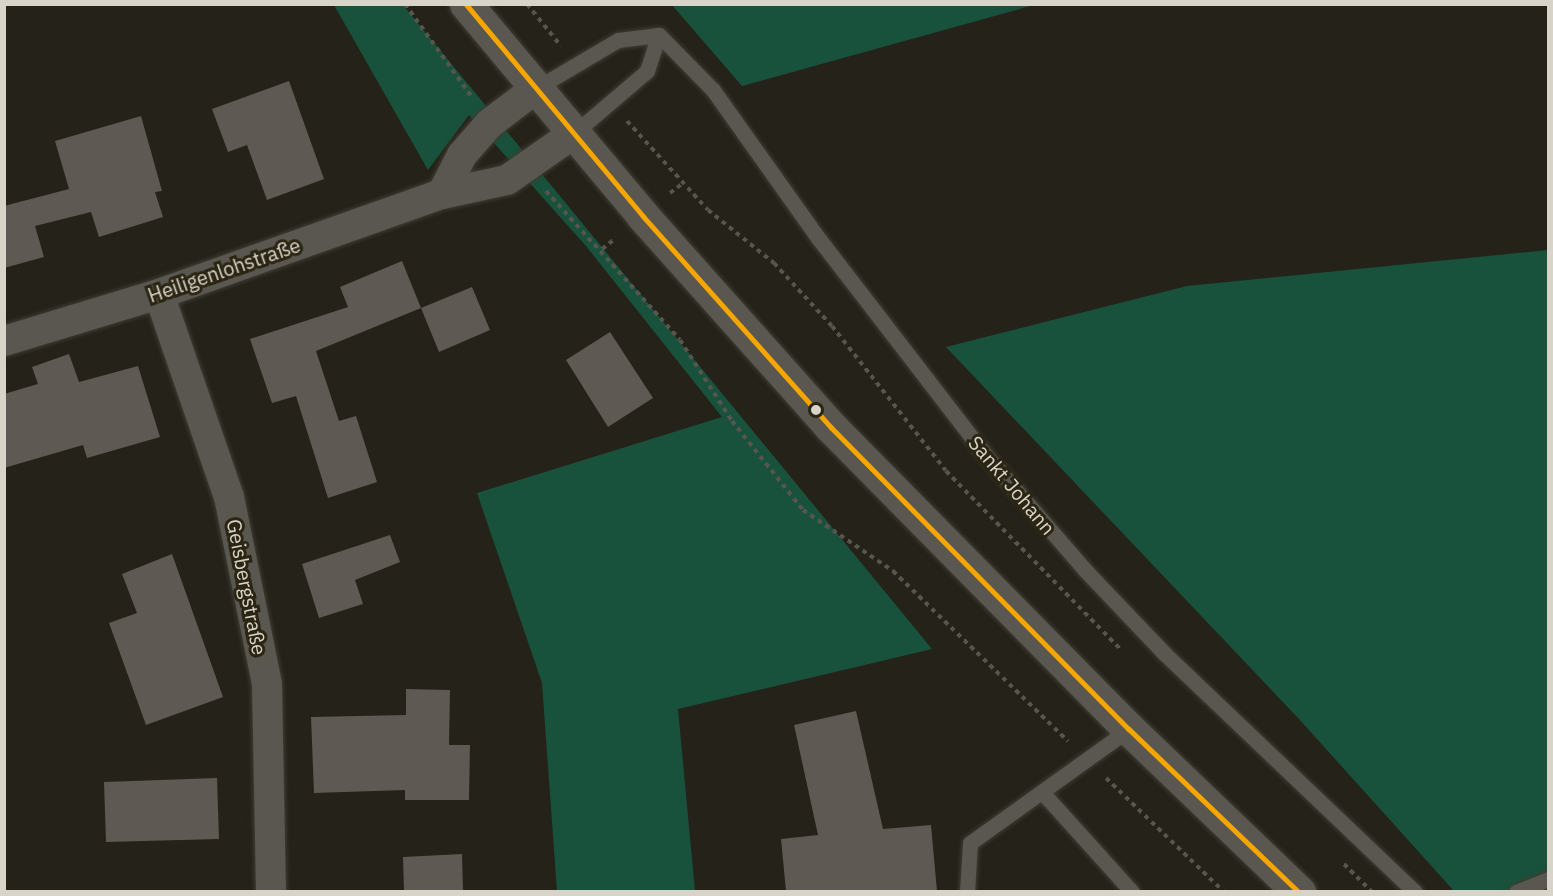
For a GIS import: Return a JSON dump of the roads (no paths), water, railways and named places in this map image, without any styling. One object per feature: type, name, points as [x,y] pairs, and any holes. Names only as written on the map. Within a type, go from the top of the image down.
[{"type":"main road","points":[[466,4],[573,134],[831,427],[1129,729],[1299,891]]},
{"type":"street","points":[[442,194],[462,155],[489,124],[535,89]]},
{"type":"street","name":"Heiligenlohstraße","points":[[4,341],[159,294],[442,194],[481,188],[527,170],[573,134]]},
{"type":"street","name":"Geisbergstraße","points":[[159,294],[229,497],[267,684],[271,891]]},
{"type":"lane","points":[[535,89],[618,40],[659,34],[647,71],[573,134]]},
{"type":"lane","name":"Sankt Johann","points":[[659,34],[712,90],[975,442],[1086,570],[1164,653],[1415,891]]},
{"type":"lane","points":[[967,891],[970,843],[1129,729]]},
{"type":"lane","points":[[1042,792],[1131,891]]},
{"type":"lane","points":[[1516,891],[1548,879]]}]
